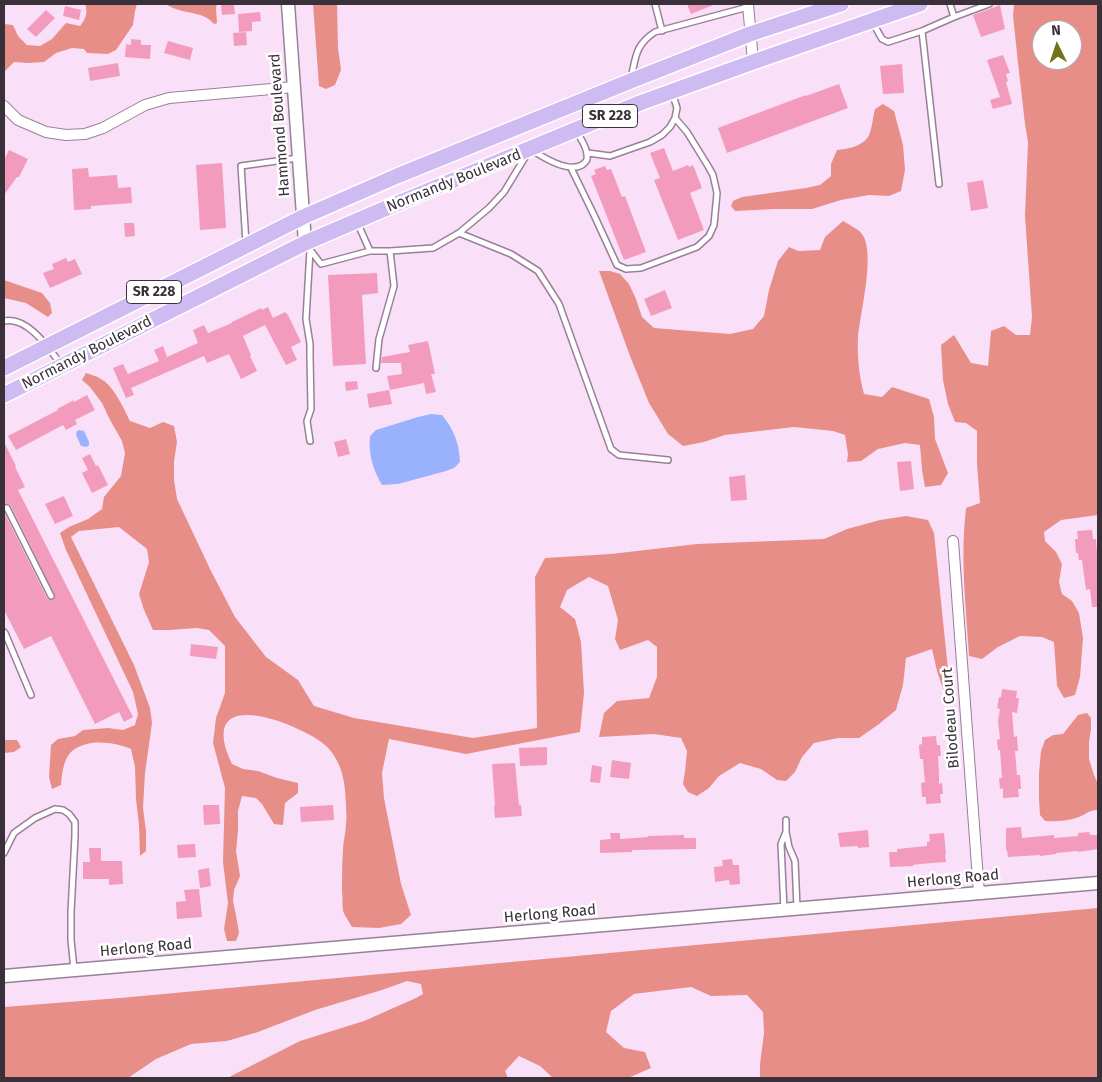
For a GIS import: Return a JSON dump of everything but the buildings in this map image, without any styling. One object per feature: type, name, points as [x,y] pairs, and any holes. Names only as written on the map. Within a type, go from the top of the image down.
[{"type":"main road","name":"Normandy Boulevard","points":[[4,368],[303,217],[396,176],[750,34],[841,4]]},
{"type":"main road","name":"Normandy Boulevard","points":[[4,395],[308,247],[356,221],[672,92],[920,4]]},
{"type":"main road","points":[[520,126],[530,149]]},
{"type":"street","name":"Hammond Boulevard","points":[[288,4],[303,217],[308,247]]},
{"type":"street","points":[[748,6],[753,62]]},
{"type":"street","points":[[4,106],[18,120],[46,132],[66,135],[85,134],[103,128],[145,105],[169,98],[294,88]]},
{"type":"street","name":"Bilodeau Court","points":[[953,541],[979,893]]},
{"type":"street","name":"Herlong Road","points":[[4,976],[1098,883]]},
{"type":"lane","points":[[655,4],[662,31]]},
{"type":"lane","points":[[950,4],[954,17]]},
{"type":"lane","points":[[872,20],[882,39],[888,42],[989,4]]},
{"type":"lane","points":[[630,81],[638,48],[646,38],[655,32],[748,6]]},
{"type":"lane","points":[[922,30],[939,184]]},
{"type":"lane","points":[[588,153],[610,156],[650,142],[662,135],[675,118],[677,108],[672,92]]},
{"type":"lane","points":[[571,168],[616,265],[626,269],[641,268],[697,247],[708,236],[714,225],[717,192],[713,175],[708,166],[687,132],[675,118]]},
{"type":"lane","points":[[308,247],[321,264],[370,252],[433,248],[459,234],[489,208],[504,192],[530,149],[545,158],[571,168],[585,163],[588,153],[576,130]]},
{"type":"lane","points":[[246,246],[241,166],[299,158]]},
{"type":"lane","points":[[356,221],[370,252]]},
{"type":"lane","points":[[459,234],[511,254],[538,272],[559,304],[611,450],[619,455],[668,460]]},
{"type":"lane","points":[[308,247],[306,319],[310,344],[312,409],[307,421],[310,441]]},
{"type":"lane","points":[[376,368],[379,339],[394,286],[390,251]]},
{"type":"lane","points":[[4,321],[10,320],[29,328],[48,346],[62,366]]},
{"type":"lane","points":[[4,508],[7,508],[51,596]]},
{"type":"lane","points":[[4,632],[31,695]]},
{"type":"lane","points":[[4,853],[14,833],[35,818],[55,809],[64,810],[75,822],[71,930],[74,970]]},
{"type":"lane","points":[[786,820],[789,847],[795,862],[797,909]]},
{"type":"lane","points":[[784,910],[781,844],[786,832]]},
{"type":"shaded area","points":[[85,4],[137,4],[133,25],[116,50],[108,54],[87,53],[84,49],[72,48],[56,53],[44,62],[14,62],[4,72],[4,24],[13,25],[18,36],[27,45],[40,46],[52,39],[66,23],[80,26],[86,15]]},
{"type":"shaded area","points":[[164,4],[217,4],[217,23],[214,24],[201,15],[174,9]]},
{"type":"shaded area","points":[[313,4],[337,4],[338,48],[341,70],[335,85],[326,89],[319,86]]},
{"type":"shaded area","points":[[1014,4],[1098,4],[1098,515],[1061,520],[1044,532],[1045,541],[1056,552],[1062,564],[1059,582],[1062,594],[1072,601],[1079,613],[1083,638],[1080,677],[1075,695],[1064,698],[1057,686],[1054,642],[1042,637],[1020,636],[998,647],[982,659],[969,656],[964,582],[964,527],[966,508],[980,503],[977,431],[966,423],[955,422],[948,404],[943,380],[941,345],[954,335],[971,363],[988,366],[991,331],[1004,326],[1016,335],[1030,335],[1032,317],[1025,216],[1028,142],[1013,16]]},
{"type":"shaded area","points":[[883,104],[894,111],[903,145],[905,170],[901,191],[889,196],[869,195],[841,200],[812,209],[735,211],[731,206],[733,201],[742,197],[820,185],[831,176],[831,164],[837,150],[858,145],[868,137],[875,109]]},
{"type":"shaded area","points":[[843,221],[862,234],[868,254],[866,284],[858,337],[859,366],[864,394],[882,397],[892,387],[929,399],[934,417],[935,439],[948,473],[941,485],[925,487],[920,445],[905,443],[878,449],[861,461],[847,462],[848,454],[845,435],[833,431],[794,427],[725,435],[683,446],[668,434],[649,403],[599,271],[610,271],[620,274],[629,284],[642,317],[654,328],[730,334],[753,329],[764,316],[769,290],[778,261],[789,247],[798,251],[820,250],[825,237]]},
{"type":"shaded area","points":[[4,280],[42,293],[50,303],[52,313],[48,317],[26,303],[4,298]]},
{"type":"shaded area","points":[[86,373],[106,382],[118,398],[130,421],[150,428],[163,422],[174,426],[177,442],[174,480],[177,499],[211,571],[235,617],[266,657],[298,680],[314,706],[354,718],[473,738],[537,728],[535,577],[545,558],[611,554],[697,544],[824,539],[847,529],[880,520],[906,516],[928,520],[934,533],[950,689],[944,692],[932,649],[906,658],[903,685],[896,710],[859,738],[838,738],[814,743],[802,757],[795,772],[786,781],[777,780],[761,769],[740,763],[719,776],[709,788],[697,796],[688,792],[683,784],[687,751],[681,738],[654,734],[599,737],[604,713],[617,701],[649,698],[657,677],[657,647],[648,640],[620,650],[615,639],[618,620],[608,586],[589,577],[567,590],[560,607],[575,619],[581,642],[584,693],[580,732],[466,754],[389,739],[382,773],[384,798],[401,884],[411,915],[401,924],[379,928],[352,927],[343,911],[342,861],[346,830],[345,791],[340,766],[330,750],[309,735],[269,718],[254,715],[230,719],[224,728],[225,743],[232,764],[243,769],[258,771],[298,783],[298,793],[285,803],[283,825],[274,824],[262,804],[256,798],[242,796],[238,811],[236,851],[240,876],[234,890],[233,901],[239,933],[236,941],[227,941],[224,929],[228,903],[223,862],[225,788],[213,743],[216,718],[225,693],[225,646],[209,630],[197,628],[153,630],[139,594],[149,562],[147,549],[119,527],[79,531],[71,537],[134,665],[150,708],[152,723],[145,773],[143,808],[146,851],[140,856],[135,767],[131,749],[108,743],[85,745],[68,755],[63,768],[61,785],[52,789],[49,777],[51,745],[58,739],[75,736],[83,730],[108,728],[123,730],[135,725],[138,714],[133,692],[66,550],[60,533],[88,519],[102,509],[104,497],[121,476],[125,453],[122,441],[102,403],[82,380]]},
{"type":"shaded area","points":[[1087,713],[1091,718],[1089,759],[1098,784],[1098,810],[1090,811],[1071,819],[1045,821],[1040,815],[1039,773],[1041,751],[1045,740],[1053,735],[1063,734],[1078,715]]},
{"type":"shaded area","points":[[4,740],[17,740],[21,747],[14,752],[4,753]]},
{"type":"shaded area","points":[[1098,908],[1098,1078],[760,1078],[764,1033],[763,1012],[747,995],[711,996],[691,987],[634,994],[611,1011],[606,1032],[624,1048],[645,1052],[651,1068],[628,1078],[553,1078],[540,1066],[519,1056],[505,1071],[508,1078],[228,1078],[300,1041],[364,1021],[423,994],[421,984],[407,981],[315,1010],[258,1032],[227,1041],[191,1044],[156,1059],[128,1078],[4,1078],[4,1007]]},
{"type":"water","points":[[431,414],[442,415],[450,426],[457,442],[460,462],[454,468],[446,471],[398,484],[382,485],[372,461],[370,436],[376,430]]},
{"type":"water","points":[[79,430],[84,431],[89,442],[87,447],[81,446],[76,435]]}]
